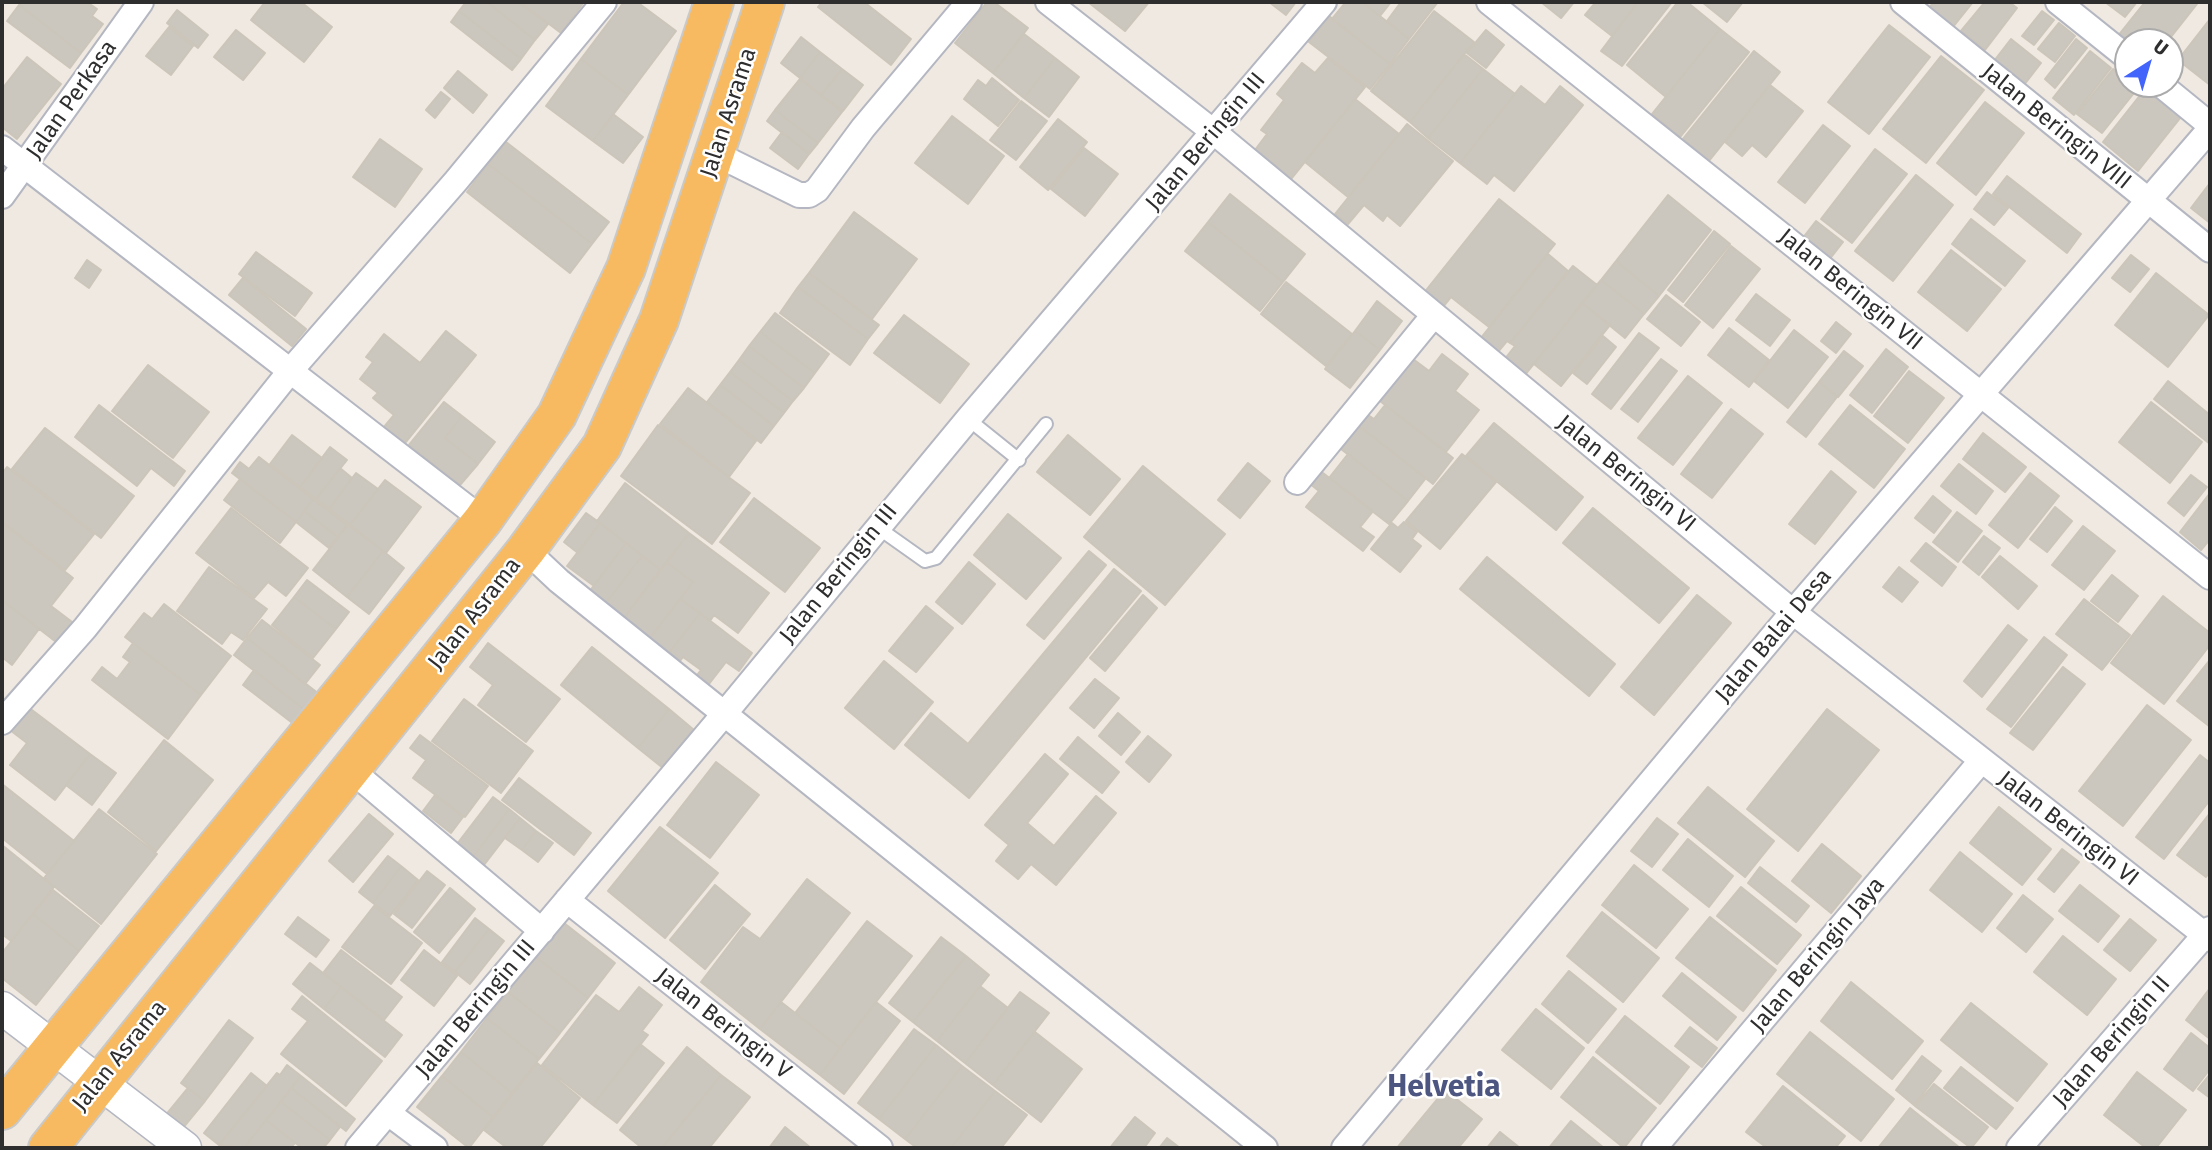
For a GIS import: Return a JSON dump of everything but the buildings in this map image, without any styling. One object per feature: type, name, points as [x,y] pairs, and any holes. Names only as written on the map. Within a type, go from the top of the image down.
[{"type":"highway","points":[[2,1110],[483,520],[557,415],[589,352],[626,268],[714,2]]},
{"type":"highway","name":"Jalan Asrama","points":[[48,1148],[526,550],[601,446],[659,320],[765,2]]},
{"type":"street","name":"Jalan Perkasa","points":[[2,196],[141,2]]},
{"type":"street","points":[[2,722],[85,628],[291,370],[457,181],[604,2]]},
{"type":"street","points":[[716,154],[799,195],[809,195],[817,190],[863,128],[969,2]]},
{"type":"street","name":"Jalan Beringin VI","points":[[1048,2],[1214,133],[1793,612],[1981,761],[2209,934]]},
{"type":"street","name":"Jalan Beringin III","points":[[358,1148],[725,713],[968,419],[1324,2]]},
{"type":"street","name":"Jalan Beringin VII","points":[[1489,2],[2210,577]]},
{"type":"street","name":"Jalan Beringin VIII","points":[[1903,2],[2210,250]]},
{"type":"street","points":[[2058,2],[2114,47]]},
{"type":"street","points":[[2176,98],[2210,127]]},
{"type":"street","name":"Jalan Balai Desa","points":[[1344,1148],[1793,612],[2210,127]]},
{"type":"street","points":[[2,148],[149,259],[483,520]]},
{"type":"street","points":[[1297,482],[1433,316]]},
{"type":"street","points":[[526,550],[559,580],[1265,1148]]},
{"type":"street","name":"Jalan Beringin Jaya","points":[[1654,1148],[1981,761]]},
{"type":"street","points":[[351,770],[542,931]]},
{"type":"street","name":"Jalan Beringin V","points":[[566,900],[880,1148]]},
{"type":"street","name":"Jalan Beringin II","points":[[2019,1148],[2209,934]]},
{"type":"street","points":[[2,1008],[185,1148]]},
{"type":"street","points":[[388,1113],[435,1148]]},
{"type":"lane","points":[[968,419],[1019,460]]},
{"type":"lane","points":[[877,527],[929,561],[936,558],[1046,424]]},
{"type":"district","name":"Helvetia","points":[[1444,1088]]}]
